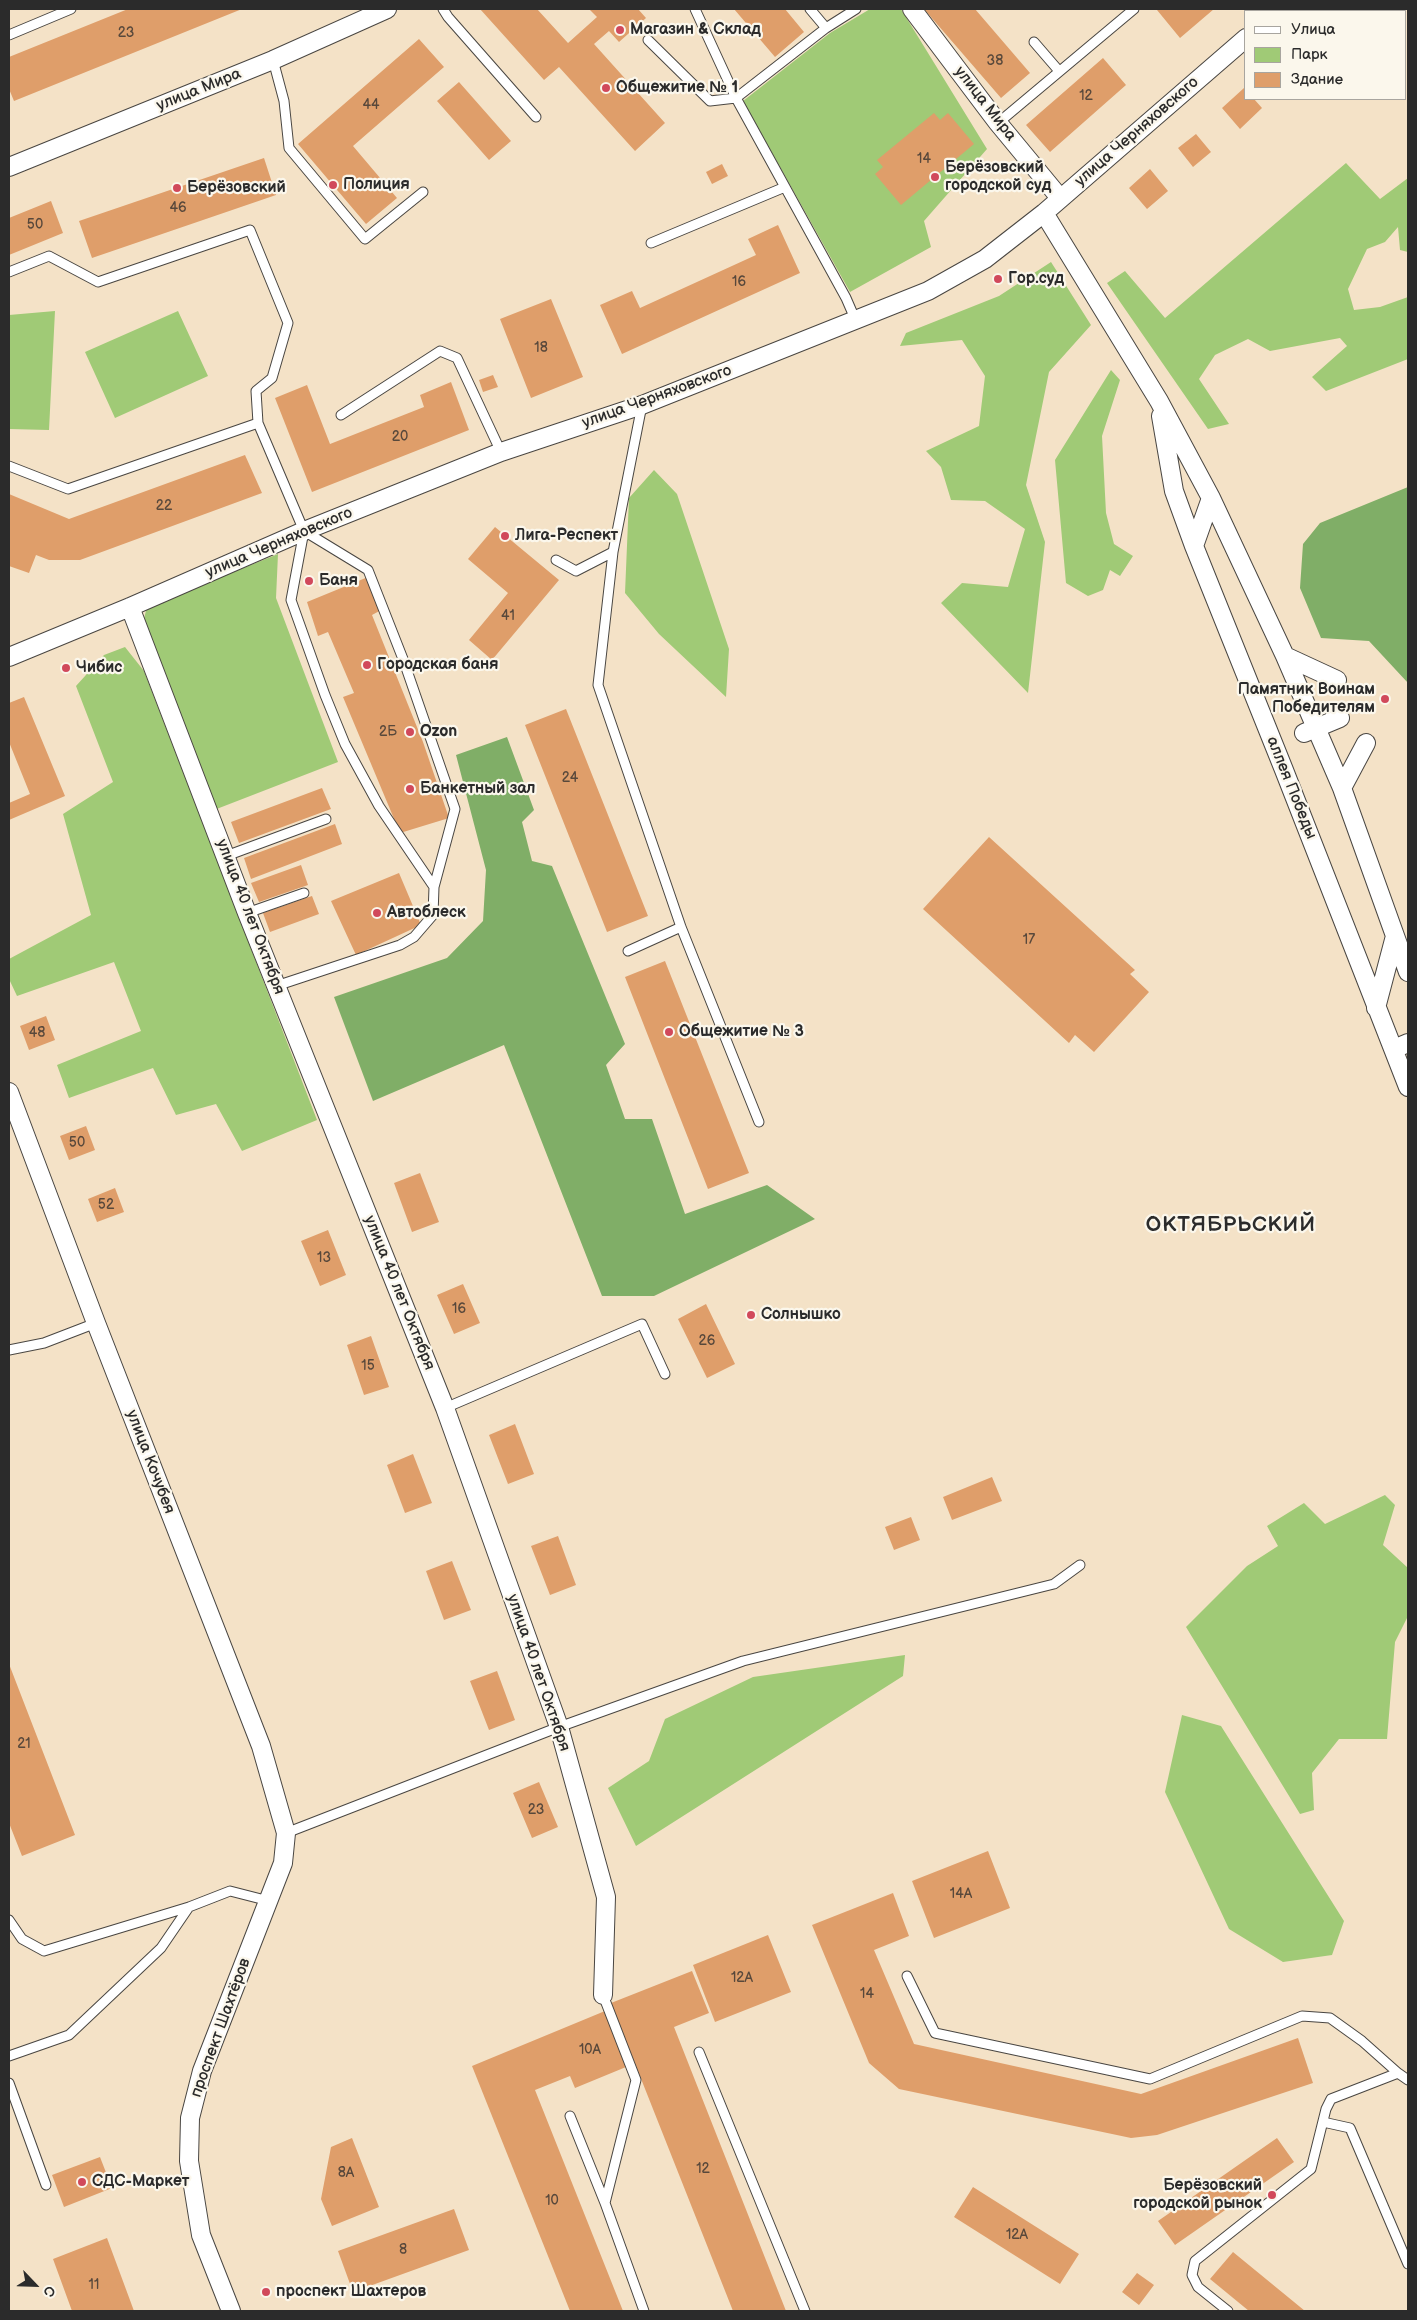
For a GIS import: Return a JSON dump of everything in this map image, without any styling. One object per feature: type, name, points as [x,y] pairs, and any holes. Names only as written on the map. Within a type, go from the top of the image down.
[{"type":"street","name":"улица Мира","points":[[10,163],[273,60],[387,9]]},
{"type":"street","name":"улица Мира","points":[[912,9],[998,122],[1060,198]]},
{"type":"street","name":"улица Черняховского","points":[[9,657],[130,607],[304,531],[501,452],[642,405],[928,291],[985,259],[1044,213],[1244,40]]},
{"type":"street","points":[[1044,213],[1159,401],[1211,498],[1284,656],[1310,730],[1342,788],[1408,972]]},
{"type":"street","name":"аллея Победы","points":[[1159,401],[1174,491],[1194,546],[1284,770],[1376,1008],[1401,1046],[1407,1082]]},
{"type":"street","points":[[1194,546],[1211,498]]},
{"type":"street","name":"улица 40 лет Октября","points":[[130,607],[247,913],[445,1408],[559,1727],[606,1897],[603,1995]]},
{"type":"street","points":[[1284,656],[1337,680]]},
{"type":"street","points":[[1310,730],[1340,718]]},
{"type":"street","points":[[1342,788],[1366,743]]},
{"type":"street","points":[[1376,1008],[1395,936]]},
{"type":"street","name":"улица Кочубея","points":[[9,1092],[96,1323],[261,1746],[286,1833]]},
{"type":"street","name":"проспект Шахтёров","points":[[231,2311],[201,2235],[189,2161],[190,2118],[202,2071],[283,1862],[286,1833]]},
{"type":"lane","points":[[9,35],[70,9]]},
{"type":"lane","points":[[443,9],[536,117]]},
{"type":"lane","points":[[695,9],[736,98],[846,298],[856,321]]},
{"type":"lane","points":[[810,9],[826,28]]},
{"type":"lane","points":[[648,40],[710,101],[736,98],[826,28],[856,9]]},
{"type":"lane","points":[[998,122],[1134,9]]},
{"type":"lane","points":[[1034,42],[1060,71]]},
{"type":"lane","points":[[273,60],[284,101],[289,148],[365,239],[423,192]]},
{"type":"lane","points":[[651,243],[785,187]]},
{"type":"lane","points":[[9,272],[49,256],[98,282],[250,230],[288,323],[272,378],[256,391],[258,423],[304,531],[291,600],[324,695],[345,744],[379,806],[434,887]]},
{"type":"lane","points":[[341,415],[440,351],[458,358],[501,452]]},
{"type":"lane","points":[[642,405],[613,552],[598,685],[681,928],[759,1122]]},
{"type":"lane","points":[[9,466],[68,489],[258,423]]},
{"type":"lane","points":[[276,986],[400,945],[414,937],[433,915],[434,887],[455,810],[403,659],[368,570],[304,531]]},
{"type":"lane","points":[[556,560],[576,571],[613,552]]},
{"type":"lane","points":[[226,856],[326,819]]},
{"type":"lane","points":[[247,913],[304,892]]},
{"type":"lane","points":[[628,950],[681,928]]},
{"type":"lane","points":[[9,1350],[44,1343],[96,1323]]},
{"type":"lane","points":[[445,1408],[642,1324],[665,1374]]},
{"type":"lane","points":[[286,1833],[559,1727],[743,1662],[1054,1584],[1080,1565]]},
{"type":"lane","points":[[9,1920],[22,1938],[44,1951],[189,1907],[230,1891],[269,1901]]},
{"type":"lane","points":[[9,2056],[69,2035],[161,1948],[189,1907]]},
{"type":"lane","points":[[906,1976],[935,2033],[1150,2079],[1302,2016],[1330,2018],[1362,2041],[1408,2080]]},
{"type":"lane","points":[[603,1995],[636,2080],[605,2203]]},
{"type":"lane","points":[[699,2052],[805,2311]]},
{"type":"lane","points":[[1228,2311],[1198,2287],[1192,2275],[1195,2262],[1311,2169],[1326,2109],[1331,2099],[1398,2073]]},
{"type":"lane","points":[[9,2083],[46,2185]]},
{"type":"lane","points":[[570,2116],[605,2203],[644,2311]]},
{"type":"lane","points":[[1323,2122],[1350,2128],[1408,2264]]},
{"type":"green space","points":[[870,9],[901,9],[987,149],[924,221],[931,247],[850,292],[743,101],[830,33]]},
{"type":"green space","points":[[1346,163],[1380,199],[1408,178],[1408,252],[1400,250],[1398,227],[1385,242],[1367,249],[1348,289],[1354,310],[1380,307],[1408,297],[1408,359],[1326,391],[1312,377],[1347,346],[1340,338],[1270,351],[1248,339],[1215,355],[1199,379],[1229,424],[1208,429],[1107,283],[1125,271],[1165,318]]},
{"type":"green space","points":[[1051,262],[1091,325],[1049,372],[1026,485],[1045,542],[1028,693],[941,603],[962,583],[1008,587],[1025,529],[985,501],[951,500],[941,467],[926,451],[979,426],[985,376],[962,340],[900,346],[906,333],[999,296]]},
{"type":"green space","points":[[55,311],[49,430],[9,429],[9,315]]},
{"type":"green space","points":[[178,311],[208,376],[115,418],[85,352]]},
{"type":"green space","points":[[1111,370],[1120,380],[1102,436],[1106,513],[1114,544],[1133,556],[1120,576],[1110,570],[1103,590],[1088,596],[1066,583],[1055,460]]},
{"type":"green space","points":[[654,470],[677,494],[729,649],[726,697],[659,634],[625,593],[629,498]]},
{"type":"green space","points":[[1408,487],[1408,683],[1369,641],[1321,638],[1300,588],[1303,544],[1320,523]]},
{"type":"green space","points":[[278,554],[276,598],[338,762],[214,810],[142,626],[147,607]]},
{"type":"green space","points":[[125,647],[144,671],[317,1120],[242,1151],[216,1104],[176,1115],[153,1068],[69,1098],[57,1065],[141,1031],[114,962],[17,996],[9,979],[9,959],[91,915],[63,814],[113,782],[76,686],[104,655]]},
{"type":"green space","points":[[507,737],[534,810],[522,822],[532,861],[552,866],[625,1044],[606,1065],[625,1119],[652,1119],[685,1214],[767,1185],[815,1219],[654,1296],[602,1296],[504,1045],[373,1101],[334,997],[447,958],[483,921],[486,870],[456,755]]},
{"type":"green space","points":[[1385,1495],[1395,1505],[1383,1545],[1408,1568],[1408,1616],[1395,1642],[1387,1739],[1339,1739],[1312,1773],[1314,1810],[1300,1814],[1186,1627],[1247,1566],[1278,1546],[1267,1526],[1304,1503],[1325,1524]]},
{"type":"green space","points":[[905,1655],[903,1676],[636,1846],[608,1788],[649,1761],[665,1719],[753,1677]]},
{"type":"green space","points":[[1182,1715],[1221,1726],[1344,1921],[1332,1955],[1283,1962],[1229,1929],[1165,1792]]},
{"type":"building","points":[[128,9],[242,9],[14,101],[9,89],[9,57]]},
{"type":"building","name":"Общежитие № 1","points":[[480,9],[537,9],[568,43],[597,17],[589,9],[638,9],[646,18],[619,42],[609,31],[594,44],[665,123],[635,151],[559,67],[544,80]]},
{"type":"building","points":[[734,9],[785,9],[804,32],[775,57]]},
{"type":"building","points":[[924,9],[975,9],[1030,73],[1001,98]]},
{"type":"building","points":[[1158,9],[1214,9],[1180,38]]},
{"type":"building","points":[[419,39],[444,67],[353,146],[397,198],[366,224],[298,144]]},
{"type":"building","points":[[1103,58],[1126,85],[1050,152],[1026,125]]},
{"type":"building","points":[[459,82],[511,141],[489,160],[437,101]]},
{"type":"building","points":[[1244,88],[1244,100],[1255,100],[1262,108],[1240,129],[1222,108]]},
{"type":"building","points":[[934,113],[940,120],[948,113],[974,144],[901,205],[875,174],[883,167],[877,160]]},
{"type":"building","points":[[1196,134],[1211,152],[1193,167],[1178,148]]},
{"type":"building","points":[[264,158],[276,195],[92,258],[79,221]]},
{"type":"building","points":[[722,164],[728,176],[712,184],[706,172]]},
{"type":"building","points":[[1150,169],[1168,191],[1147,209],[1129,188]]},
{"type":"building","points":[[51,201],[63,233],[9,255],[9,218]]},
{"type":"building","points":[[778,225],[800,273],[622,354],[600,305],[632,291],[640,308],[756,255],[748,239]]},
{"type":"building","points":[[551,299],[583,377],[531,398],[500,319]]},
{"type":"building","points":[[493,375],[498,387],[483,392],[479,380]]},
{"type":"building","points":[[451,382],[469,430],[312,492],[275,398],[307,385],[330,444],[424,407],[420,395]]},
{"type":"building","points":[[245,455],[262,493],[80,560],[49,560],[36,555],[29,573],[9,566],[9,494],[69,519]]},
{"type":"building","points":[[495,527],[559,580],[492,660],[469,640],[508,593],[468,559]]},
{"type":"building","points":[[368,577],[383,609],[372,615],[423,742],[449,818],[400,833],[343,697],[354,693],[328,632],[318,636],[307,602]]},
{"type":"building","points":[[24,697],[65,796],[9,820],[9,803],[30,794],[9,742],[9,703]]},
{"type":"building","points":[[566,709],[648,916],[607,932],[525,725]]},
{"type":"building","points":[[322,788],[331,809],[239,843],[231,822]]},
{"type":"building","points":[[335,824],[342,844],[251,879],[244,858]]},
{"type":"building","points":[[989,837],[1135,970],[1130,974],[1149,992],[1094,1052],[1075,1035],[1069,1043],[923,909]]},
{"type":"building","points":[[301,865],[308,885],[259,902],[251,883]]},
{"type":"building","name":"Автоблеск","points":[[399,873],[421,925],[356,955],[331,901]]},
{"type":"building","points":[[312,896],[319,914],[270,932],[263,913]]},
{"type":"building","name":"Общежитие № 3","points":[[665,961],[749,1173],[708,1189],[625,977]]},
{"type":"building","points":[[46,1016],[55,1040],[29,1050],[20,1026]]},
{"type":"building","points":[[86,1126],[95,1150],[69,1160],[60,1136]]},
{"type":"building","points":[[420,1173],[439,1222],[412,1232],[394,1183]]},
{"type":"building","points":[[115,1188],[124,1212],[97,1222],[88,1199]]},
{"type":"building","points":[[328,1230],[346,1275],[320,1286],[301,1241]]},
{"type":"building","points":[[463,1284],[480,1323],[454,1334],[437,1295]]},
{"type":"building","points":[[706,1304],[735,1364],[707,1378],[678,1319]]},
{"type":"building","points":[[371,1336],[389,1387],[364,1395],[347,1345]]},
{"type":"building","points":[[515,1424],[534,1474],[508,1484],[489,1435]]},
{"type":"building","points":[[413,1454],[432,1503],[405,1513],[387,1465]]},
{"type":"building","points":[[992,1477],[1002,1501],[952,1520],[943,1497]]},
{"type":"building","points":[[911,1517],[920,1540],[894,1550],[885,1527]]},
{"type":"building","points":[[558,1536],[576,1585],[550,1595],[531,1546]]},
{"type":"building","points":[[452,1561],[471,1610],[444,1620],[426,1571]]},
{"type":"building","points":[[9,1664],[75,1835],[22,1856],[9,1823]]},
{"type":"building","points":[[497,1671],[515,1720],[489,1730],[470,1681]]},
{"type":"building","points":[[539,1782],[558,1827],[532,1838],[513,1793]]},
{"type":"building","points":[[988,1851],[1010,1908],[934,1938],[912,1881]]},
{"type":"building","points":[[893,1893],[909,1936],[874,1950],[914,2044],[1141,2094],[1298,2038],[1313,2083],[1157,2135],[1131,2138],[899,2089],[869,2063],[812,1925]]},
{"type":"building","points":[[768,1935],[791,1992],[715,2022],[693,1965]]},
{"type":"building","points":[[692,1971],[709,2013],[674,2027],[786,2311],[733,2311],[611,2003]]},
{"type":"building","points":[[605,2011],[626,2067],[575,2088],[570,2076],[535,2090],[623,2311],[570,2311],[472,2066]]},
{"type":"building","points":[[352,2138],[379,2207],[332,2226],[321,2199],[331,2147]]},
{"type":"building","points":[[1277,2138],[1294,2162],[1175,2245],[1158,2221]]},
{"type":"building","name":"СДС-Маркет","points":[[100,2157],[112,2188],[64,2207],[52,2175]]},
{"type":"building","points":[[973,2187],[1079,2254],[1060,2284],[954,2217]]},
{"type":"building","points":[[454,2209],[469,2250],[353,2292],[338,2251]]},
{"type":"building","points":[[107,2238],[134,2311],[72,2311],[53,2259]]},
{"type":"building","points":[[1233,2252],[1305,2311],[1249,2311],[1210,2279]]},
{"type":"building","points":[[1137,2273],[1154,2285],[1139,2305],[1122,2292]]},
{"type":"place","name":"Магазин & Склад","points":[[620,30]]},
{"type":"place","name":"Общежитие № 1","points":[[606,88]]},
{"type":"place","name":"Берёзовский городской суд","points":[[935,177]]},
{"type":"place","name":"Полиция","points":[[333,185]]},
{"type":"place","name":"Берёзовский","points":[[177,188]]},
{"type":"place","name":"Гор.суд","points":[[998,279]]},
{"type":"place","name":"Лига-Респект","points":[[505,536]]},
{"type":"place","name":"Баня","points":[[309,581]]},
{"type":"place","name":"Городская баня","points":[[367,665]]},
{"type":"place","name":"Чибис","points":[[66,668]]},
{"type":"place","name":"Памятник Воинам Победителям","points":[[1385,699]]},
{"type":"place","name":"Ozon","points":[[410,732]]},
{"type":"place","name":"Банкетный зал","points":[[410,789]]},
{"type":"place","name":"Автоблеск","points":[[377,913]]},
{"type":"place","name":"Общежитие № 3","points":[[669,1032]]},
{"type":"place","name":"Солнышко","points":[[751,1315]]},
{"type":"place","name":"СДС-Маркет","points":[[82,2182]]},
{"type":"place","name":"Берёзовский городской рынок","points":[[1272,2195]]},
{"type":"place","name":"проспект Шахтеров","points":[[266,2292]]},
{"type":"district","name":"ОКТЯБРЬСКИЙ","points":[[1231,1226]]}]
